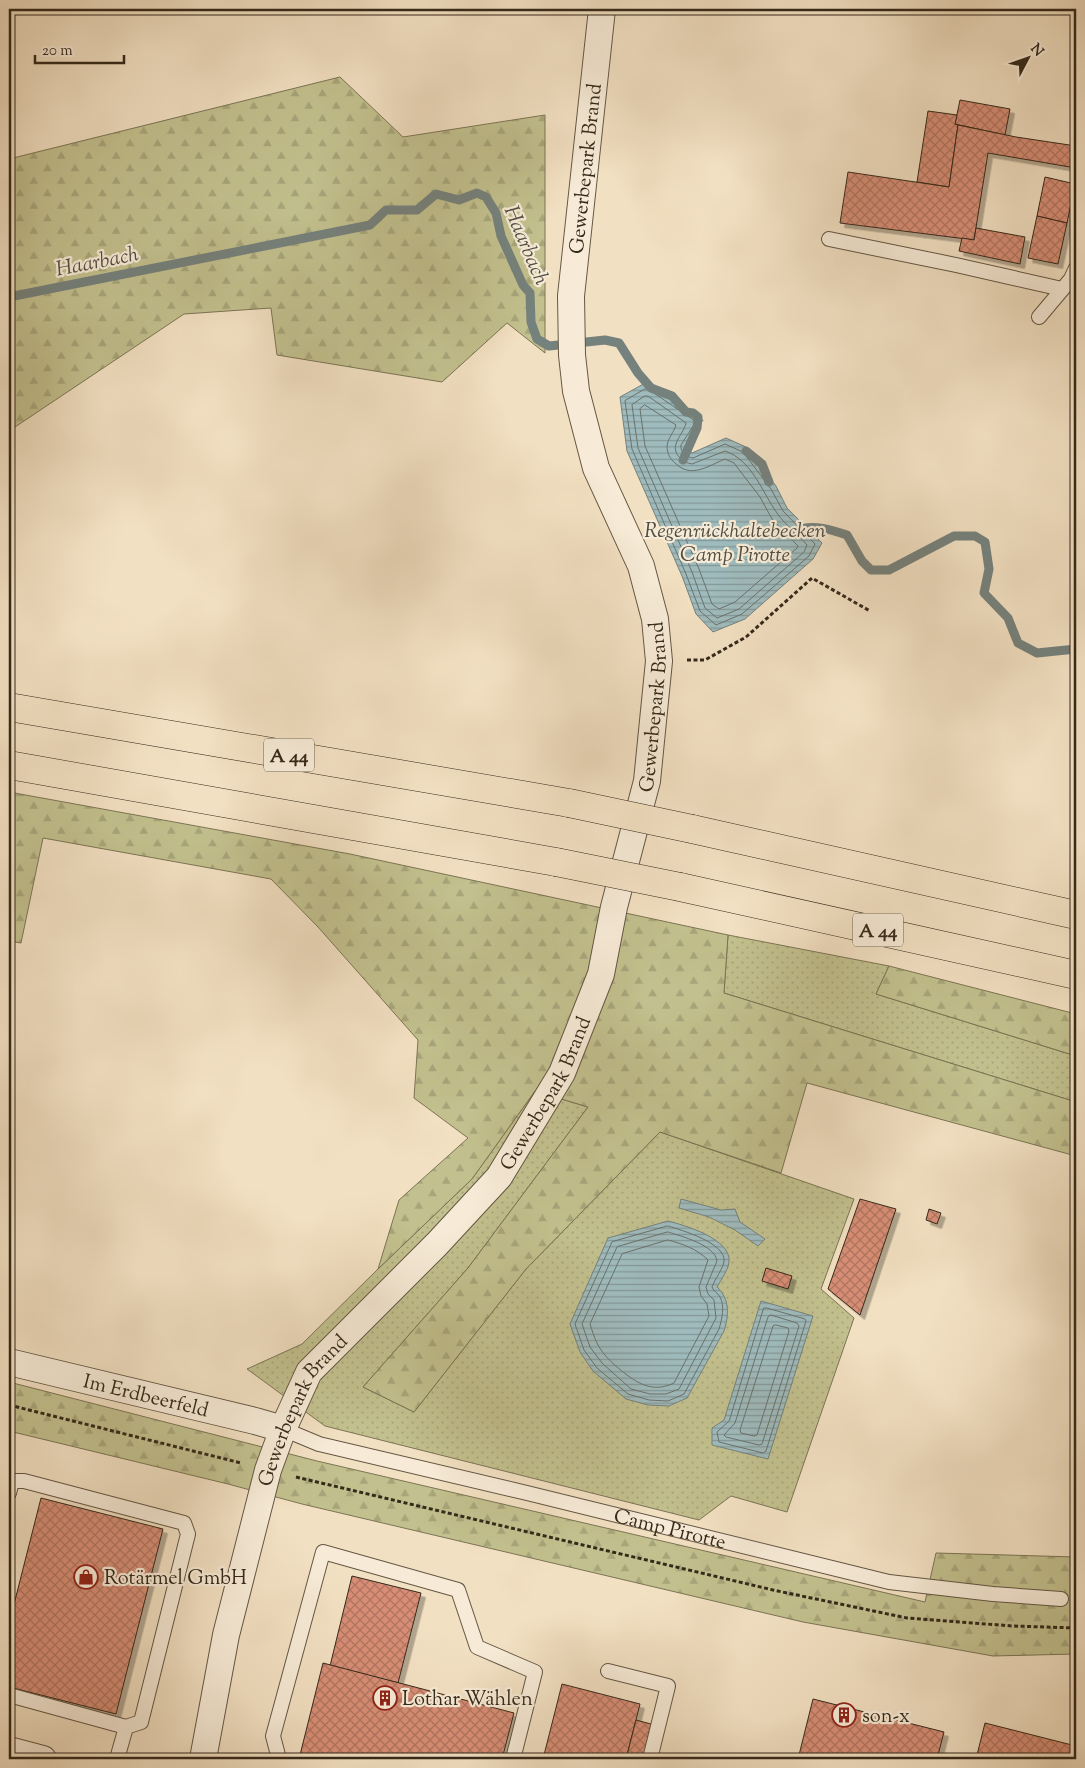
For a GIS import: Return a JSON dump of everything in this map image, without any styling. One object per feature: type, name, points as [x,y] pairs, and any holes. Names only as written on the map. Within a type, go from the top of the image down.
[{"type":"highway","name":"A 44","points":[[9,707],[569,804],[692,829],[1076,915]]},
{"type":"highway","name":"A 44","points":[[9,765],[556,862],[680,887],[1076,975]]},
{"type":"street","name":"Gewerbepark Brand","points":[[203,1759],[226,1636],[268,1470],[283,1429],[309,1372],[437,1244],[500,1177],[562,1073],[602,974],[614,907],[647,781],[659,661],[655,619],[641,566],[596,468],[576,391],[572,355],[571,296],[602,9]]},
{"type":"street","name":"Im Erdbeerfeld","points":[[9,1362],[255,1420],[283,1429]]},
{"type":"street","points":[[9,1750],[43,1759]]},
{"type":"lane","points":[[829,239],[1062,289]]},
{"type":"lane","points":[[1039,317],[1070,279],[1076,268]]},
{"type":"lane","name":"Camp Pirotte","points":[[283,1429],[319,1444],[889,1582],[994,1594],[1062,1599]]},
{"type":"lane","points":[[9,1494],[12,1482],[24,1481],[184,1523],[188,1534],[141,1722],[126,1727],[9,1695]]},
{"type":"lane","points":[[279,1759],[273,1736],[323,1552],[458,1590],[478,1647],[534,1672],[513,1759]]},
{"type":"lane","points":[[608,1671],[668,1686],[650,1759]]},
{"type":"lane","points":[[117,1759],[126,1727]]},
{"type":"path","points":[[659,661],[704,660],[746,637],[812,578],[870,611]]},
{"type":"path","points":[[9,1405],[268,1470],[773,1590],[907,1618],[1013,1626],[1076,1628]]},
{"type":"green space","points":[[340,77],[403,137],[545,115],[545,353],[507,323],[442,382],[277,355],[271,308],[184,314],[9,431],[9,159]]},
{"type":"green space","points":[[9,792],[350,854],[728,935],[724,993],[1076,1102],[1076,1156],[807,1083],[781,1173],[660,1132],[526,1269],[414,1412],[363,1387],[468,1268],[588,1107],[535,1091],[472,1179],[378,1269],[399,1200],[468,1138],[414,1098],[418,1040],[318,927],[271,879],[43,838],[21,943],[9,941]]},
{"type":"green space","points":[[728,935],[889,966],[876,994],[1076,1056],[1076,1102],[724,993]]},
{"type":"green space","points":[[889,966],[1076,1014],[1076,1056],[876,994]]},
{"type":"green space","points":[[535,1091],[588,1107],[468,1268],[363,1387],[414,1412],[526,1269],[660,1132],[854,1199],[821,1289],[854,1318],[787,1512],[731,1496],[699,1520],[325,1426],[247,1369],[302,1344],[472,1179]]},
{"type":"green space","points":[[9,1382],[317,1461],[925,1602],[936,1553],[1076,1557],[1076,1654],[993,1656],[803,1622],[302,1504],[228,1484],[9,1431]]},
{"type":"water","name":"Regenrückhaltebecken Camp Pirotte","points":[[647,382],[703,420],[686,448],[692,453],[726,438],[746,447],[776,486],[787,508],[822,543],[813,559],[745,619],[713,632],[696,614],[682,576],[627,451],[620,397]]},
{"type":"water","points":[[681,1199],[721,1210],[735,1209],[740,1222],[765,1239],[758,1246],[735,1230],[709,1217],[679,1208]]},
{"type":"water","points":[[668,1221],[706,1234],[723,1246],[728,1254],[728,1265],[717,1287],[726,1302],[727,1319],[724,1331],[687,1398],[669,1406],[648,1405],[626,1399],[593,1371],[580,1352],[570,1324],[608,1238]]},
{"type":"water","points":[[761,1301],[813,1316],[768,1459],[712,1445],[712,1428],[724,1420]]},
{"type":"building","points":[[960,100],[1010,109],[1005,135],[955,124]]},
{"type":"building","points":[[928,111],[957,115],[955,124],[958,125],[949,187],[917,182]]},
{"type":"building","points":[[958,125],[1016,137],[1076,146],[1076,168],[988,153],[974,240],[840,223],[848,172],[949,187]]},
{"type":"building","points":[[1045,177],[1075,184],[1067,223],[1037,216]]},
{"type":"building","points":[[1037,216],[1067,223],[1058,264],[1028,258]]},
{"type":"building","points":[[976,228],[1025,237],[1020,264],[959,251],[962,238],[974,240]]},
{"type":"building","points":[[860,1199],[896,1209],[860,1315],[828,1289]]},
{"type":"building","points":[[929,1209],[941,1213],[937,1224],[926,1220]]},
{"type":"building","points":[[766,1268],[792,1276],[788,1289],[762,1281]]},
{"type":"building","name":"Rotärmel GmbH","points":[[41,1498],[163,1529],[116,1714],[9,1687],[9,1624]]},
{"type":"building","points":[[352,1576],[421,1593],[398,1683],[330,1666]]},
{"type":"building","name":"Lothar Wählen","points":[[323,1663],[514,1713],[502,1759],[299,1759]]},
{"type":"building","points":[[562,1684],[640,1704],[626,1759],[543,1759]]},
{"type":"building","name":"son-x","points":[[813,1699],[944,1732],[937,1759],[798,1759]]},
{"type":"building","points":[[636,1720],[651,1724],[643,1759],[626,1759]]},
{"type":"building","points":[[985,1723],[1076,1746],[1076,1759],[976,1759]]},
{"type":"waterway","name":"Haarbach","points":[[9,297],[370,225],[386,210],[417,210],[436,194],[459,200],[477,193],[486,197],[496,213],[501,236],[523,285],[530,293],[531,322],[537,339],[549,346],[605,340],[619,343],[638,373],[651,388],[672,396],[686,412],[693,413],[698,417],[697,428],[683,460]]},
{"type":"waterway","name":"Haarbach","points":[[746,451],[762,464],[769,482]]},
{"type":"waterway","name":"Haarbach","points":[[796,531],[815,527],[847,535],[862,561],[871,570],[889,570],[954,536],[975,536],[985,542],[989,569],[984,593],[1008,618],[1018,643],[1037,653],[1076,649]]},
{"type":"place","name":"Rotärmel GmbH","points":[[86,1577]]},
{"type":"place","name":"Lothar Wählen","points":[[385,1698]]},
{"type":"place","name":"son-x","points":[[844,1715]]}]
